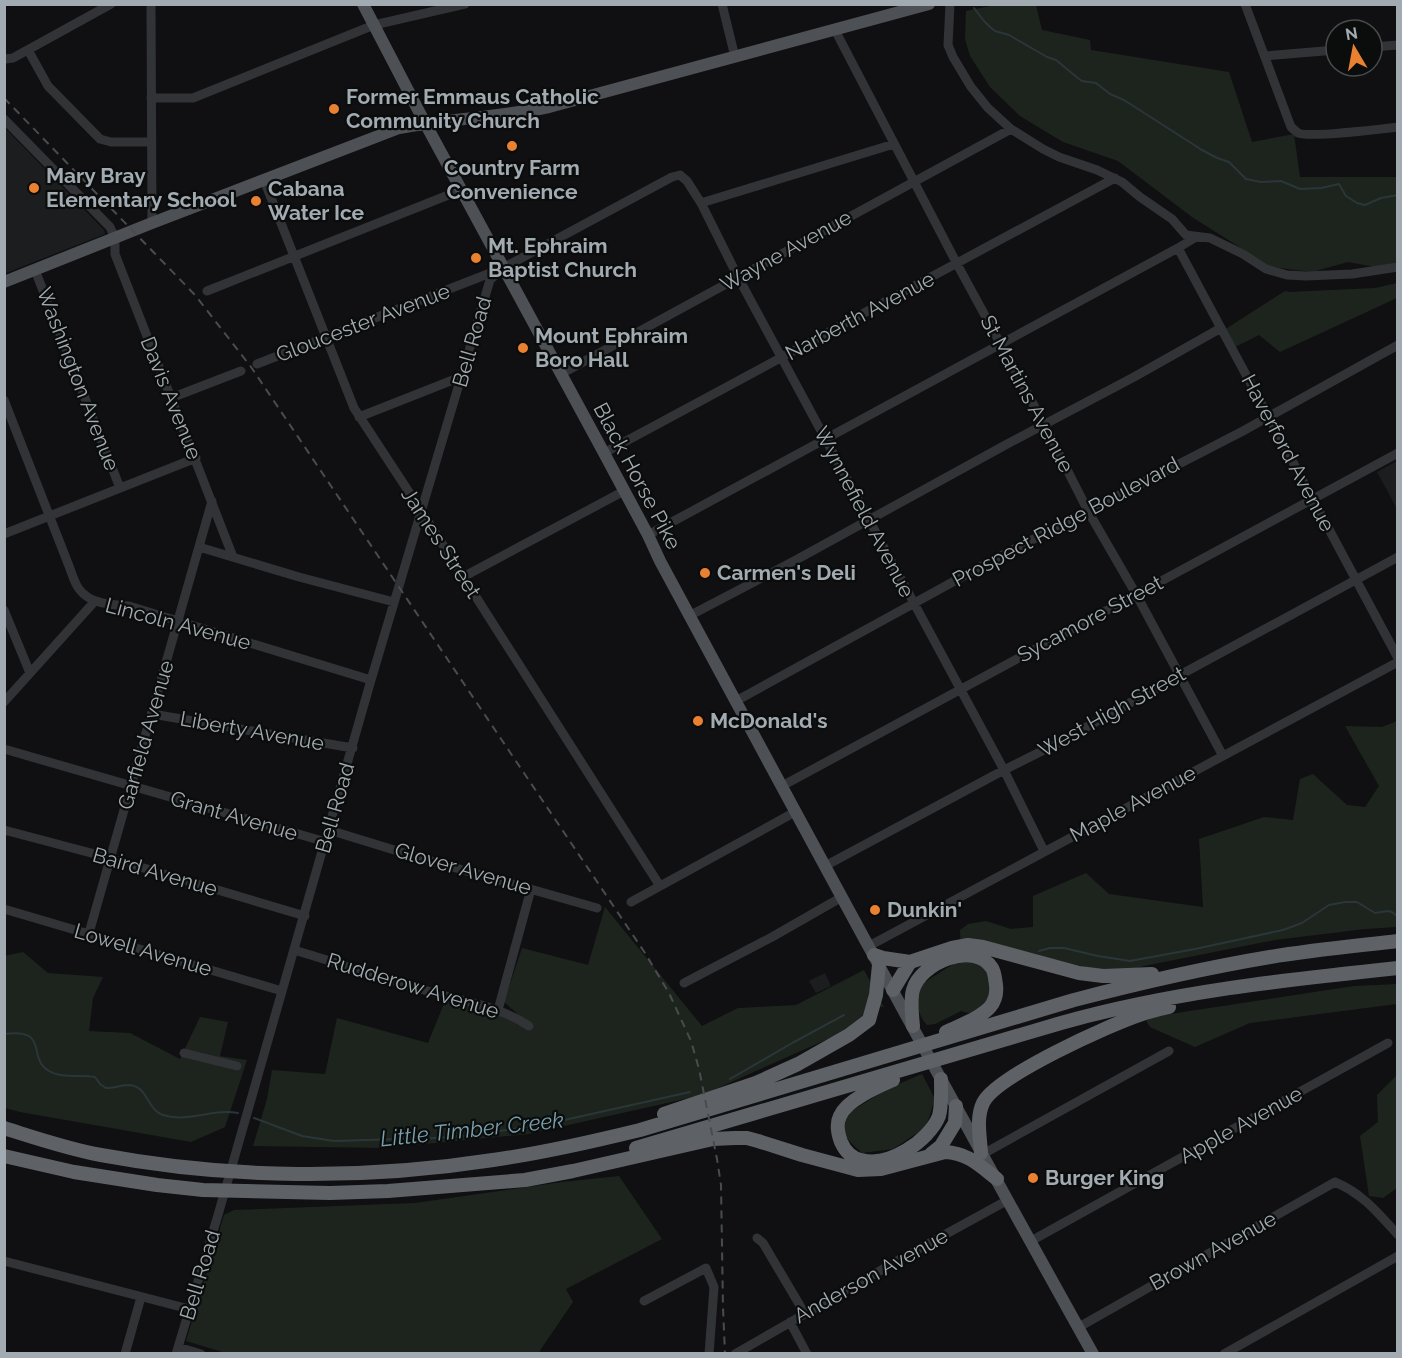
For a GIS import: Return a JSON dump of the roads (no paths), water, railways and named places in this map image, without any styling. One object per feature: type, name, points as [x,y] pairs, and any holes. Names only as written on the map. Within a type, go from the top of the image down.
[{"type":"highway","points":[[4,1128],[76,1149],[117,1158],[192,1167],[277,1173],[358,1173],[495,1160],[566,1147],[662,1123],[1074,1000],[1186,973],[1272,956],[1398,941]]},
{"type":"highway","points":[[566,1147],[756,1083],[798,1064],[849,1035],[869,1020],[876,995],[874,955],[910,962],[968,945],[1079,973],[1103,976],[1186,973]]},
{"type":"highway","points":[[896,1054],[946,1032],[980,1015],[990,1007],[997,989],[992,968],[983,959],[967,955],[954,956],[937,963],[921,976],[913,990],[913,1026]]},
{"type":"highway","points":[[893,990],[910,962]]},
{"type":"highway","points":[[455,1186],[614,1154],[1085,1016],[1132,1005],[1306,977],[1398,968]]},
{"type":"highway","points":[[982,1154],[979,1125],[984,1101],[1012,1076],[1085,1037],[1141,1014],[1182,1003],[1204,992]]},
{"type":"highway","points":[[939,1075],[940,1113],[934,1127],[918,1143],[904,1152],[872,1162],[859,1160],[849,1155],[842,1146],[838,1123],[840,1115],[853,1101],[890,1082],[976,1049]]},
{"type":"highway","points":[[921,1158],[934,1152],[946,1138],[955,1124],[956,1106]]},
{"type":"highway","points":[[4,1156],[147,1184],[203,1190],[330,1193],[388,1191],[525,1180],[713,1139],[747,1138],[858,1170],[881,1169],[945,1152],[956,1152],[976,1162],[997,1179]]},
{"type":"main road","name":"Black Horse Pike","points":[[363,4],[795,812],[913,1026]]},
{"type":"main road","points":[[4,282],[399,128],[544,108],[929,4]]},
{"type":"main road","points":[[913,1026],[1093,1353]]},
{"type":"street","points":[[5,59],[13,58],[111,4]]},
{"type":"street","points":[[151,4],[152,223]]},
{"type":"street","points":[[151,98],[193,98],[374,26],[465,4]]},
{"type":"street","points":[[722,4],[735,57]]},
{"type":"street","points":[[950,4],[948,45],[970,87],[988,108],[1011,129],[1036,145],[1059,157],[1115,178],[1172,219],[1186,235],[1210,238],[1243,254],[1266,269],[1287,275],[1352,274],[1398,267]]},
{"type":"street","points":[[1245,4],[1291,127],[1298,133],[1319,134],[1398,127]]},
{"type":"street","name":"St Martins Avenue","points":[[835,30],[1088,511],[1136,594],[1223,756]]},
{"type":"street","points":[[28,50],[48,86],[100,139],[111,142],[151,142]]},
{"type":"street","points":[[1265,56],[1324,51]]},
{"type":"street","points":[[5,120],[110,227],[114,238]]},
{"type":"street","name":"Wayne Avenue","points":[[561,374],[1011,129]]},
{"type":"street","points":[[700,203],[894,144]]},
{"type":"street","name":"Wynnefield Avenue","points":[[680,176],[687,181],[700,203],[868,521],[1004,770],[1044,851]]},
{"type":"street","name":"Gloucester Avenue","points":[[257,364],[503,268],[672,177],[680,176]]},
{"type":"street","name":"Narberth Avenue","points":[[604,453],[1115,178]]},
{"type":"street","name":"James Street","points":[[264,180],[359,417],[660,886]]},
{"type":"street","points":[[207,291],[461,190]]},
{"type":"street","points":[[648,535],[1196,237]]},
{"type":"street","name":"Davis Avenue","points":[[114,238],[115,254],[233,557]]},
{"type":"street","name":"Haverford Avenue","points":[[1178,248],[1398,660]]},
{"type":"street","name":"Bell Road","points":[[177,1350],[218,1215],[371,680],[490,280],[503,268]]},
{"type":"street","name":"Washington Avenue","points":[[35,270],[120,488]]},
{"type":"street","points":[[689,615],[794,561],[1221,328]]},
{"type":"street","name":"Prospect Ridge Boulevard","points":[[736,701],[991,561],[1398,345]]},
{"type":"street","points":[[171,398],[241,371]]},
{"type":"street","points":[[359,417],[462,376]]},
{"type":"street","name":"Lincoln Avenue","points":[[4,400],[78,588],[84,595],[95,601],[129,606],[371,680]]},
{"type":"street","name":"Sycamore Street","points":[[782,786],[1398,453]]},
{"type":"street","points":[[4,534],[196,458]]},
{"type":"street","points":[[463,577],[624,491]]},
{"type":"street","name":"Garfield Avenue","points":[[89,933],[212,501]]},
{"type":"street","points":[[199,547],[394,602]]},
{"type":"street","name":"West High Street","points":[[825,867],[1398,557]]},
{"type":"street","points":[[4,702],[95,601]]},
{"type":"street","points":[[4,610],[30,673]]},
{"type":"street","name":"Maple Avenue","points":[[874,955],[1044,851],[1398,660]]},
{"type":"street","name":"Liberty Avenue","points":[[152,714],[353,748]]},
{"type":"street","name":"Grant Avenue","points":[[4,749],[326,842]]},
{"type":"street","points":[[631,902],[795,812]]},
{"type":"street","name":"Baird Avenue","points":[[4,830],[110,858],[304,916]]},
{"type":"street","name":"Glover Avenue","points":[[329,830],[597,908]]},
{"type":"street","points":[[498,1010],[531,889]]},
{"type":"street","points":[[684,983],[842,897]]},
{"type":"street","name":"Lowell Avenue","points":[[4,909],[282,991]]},
{"type":"street","name":"Rudderow Avenue","points":[[294,950],[498,1010],[516,1017],[529,1026]]},
{"type":"street","name":"Apple Avenue","points":[[1031,1241],[1388,1042]]},
{"type":"street","points":[[982,1154],[1169,1051]]},
{"type":"street","points":[[184,1053],[237,1066]]},
{"type":"street","name":"Brown Avenue","points":[[1078,1327],[1335,1182],[1348,1188],[1370,1204],[1398,1235]]},
{"type":"street","name":"Anderson Avenue","points":[[735,1353],[1008,1200]]},
{"type":"street","points":[[757,1238],[764,1243],[805,1314]]},
{"type":"street","points":[[1224,1353],[1398,1256]]},
{"type":"street","points":[[4,1261],[189,1309]]},
{"type":"street","points":[[644,1301],[706,1268],[714,1287],[709,1353]]},
{"type":"street","points":[[125,1353],[141,1297]]},
{"type":"street","points":[[790,1322],[807,1353]]},
{"type":"street","points":[[177,1350],[201,1353]]},
{"type":"waterway","points":[[974,8],[995,31],[1009,35],[1056,60],[1082,81],[1096,83],[1110,94],[1124,100],[1202,150],[1229,162],[1246,179],[1261,182],[1281,181],[1300,189],[1339,184],[1346,196],[1365,205],[1381,198],[1398,195]]},
{"type":"waterway","name":"Little Timber Creek","points":[[1039,951],[1064,948],[1130,961],[1283,930],[1302,923],[1329,905],[1345,902],[1357,902],[1375,913],[1388,911],[1397,916]]},
{"type":"waterway","name":"Little Timber Creek","points":[[730,1079],[844,1015]]},
{"type":"waterway","name":"Little Timber Creek","points":[[4,1034],[28,1035],[36,1045],[42,1065],[54,1073],[65,1076],[95,1077],[106,1088],[135,1086],[163,1115],[191,1117],[220,1112],[238,1113]]},
{"type":"waterway","name":"Little Timber Creek","points":[[254,1118],[302,1136],[334,1141],[434,1138],[542,1125],[690,1092]]},
{"type":"railway","points":[[4,98],[195,295],[251,367],[645,953],[669,993],[691,1041],[717,1159],[721,1185],[725,1354]]},
{"type":"place","name":"Former Emmaus Catholic Community Church","points":[[334,109]]},
{"type":"place","name":"Country Farm Convenience","points":[[512,146]]},
{"type":"place","name":"Mary Bray Elementary School","points":[[34,188]]},
{"type":"place","name":"Cabana Water Ice","points":[[256,201]]},
{"type":"place","name":"Mt. Ephraim Baptist Church","points":[[476,258]]},
{"type":"place","name":"Mount Ephraim Boro Hall","points":[[523,348]]},
{"type":"place","name":"Carmen's Deli","points":[[705,573]]},
{"type":"place","name":"McDonald's","points":[[698,721]]},
{"type":"place","name":"Dunkin'","points":[[875,910]]},
{"type":"place","name":"Burger King","points":[[1033,1178]]}]
